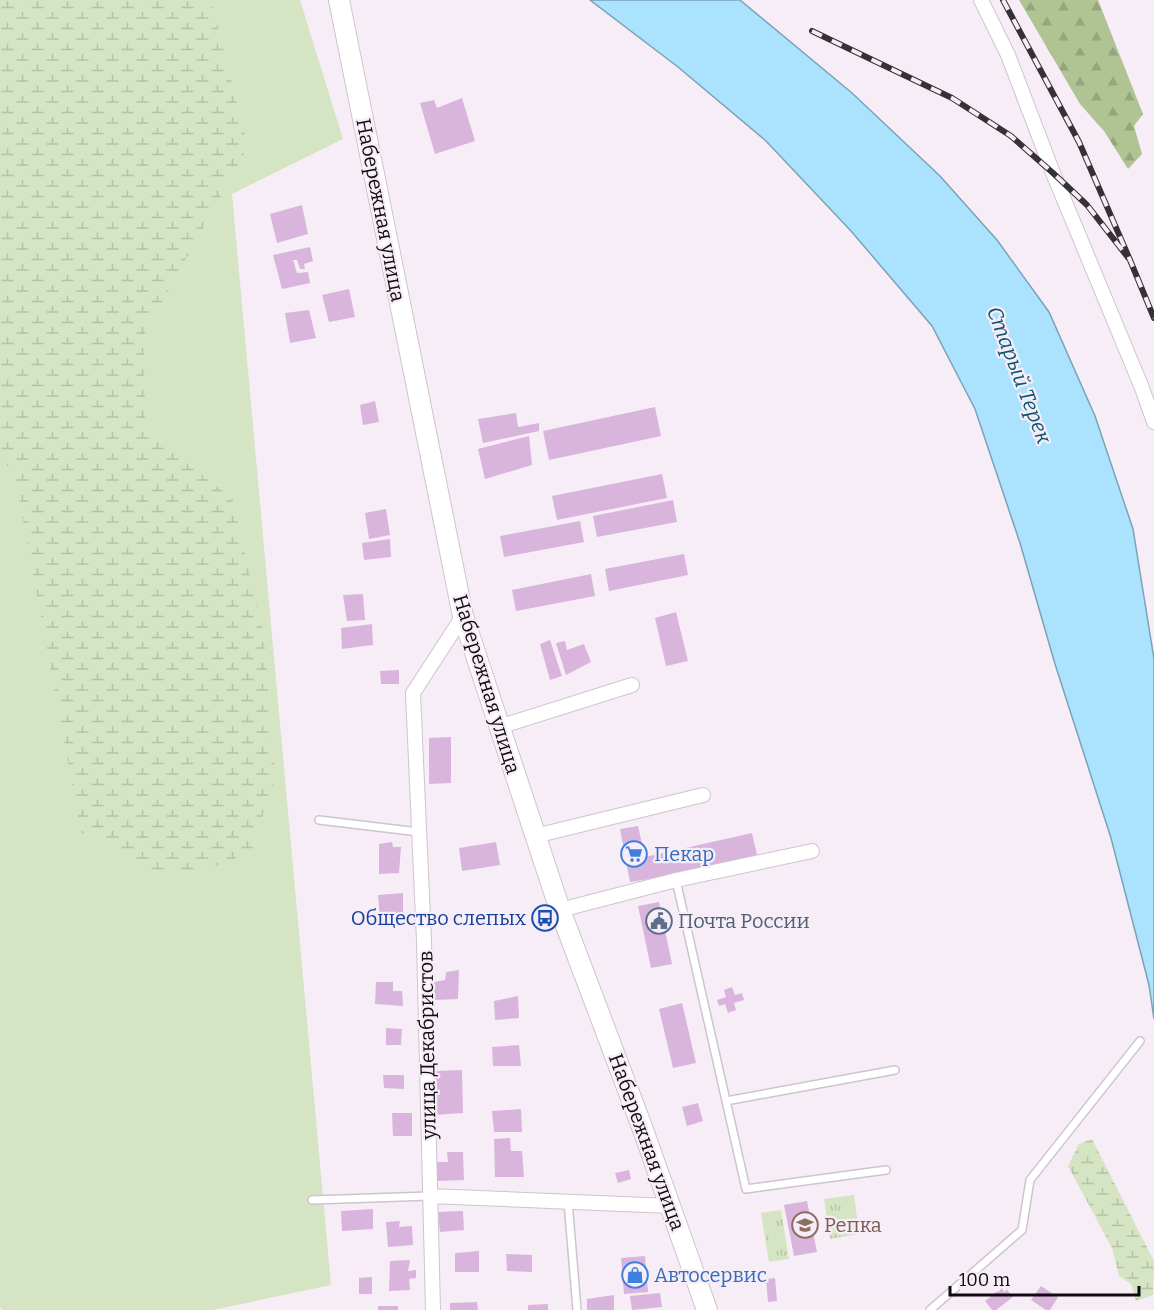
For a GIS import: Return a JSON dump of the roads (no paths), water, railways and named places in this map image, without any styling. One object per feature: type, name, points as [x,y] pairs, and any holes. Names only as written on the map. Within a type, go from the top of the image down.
[{"type":"main road","name":"Набережная улица","points":[[339,0],[463,616],[560,910],[642,1127],[707,1310]]},
{"type":"street","points":[[981,0],[1008,55],[1154,422]]},
{"type":"street","name":"улица Декабристов","points":[[433,1310],[424,941],[413,693],[463,616]]},
{"type":"street","points":[[500,727],[632,685]]},
{"type":"street","points":[[535,836],[703,795]]},
{"type":"street","points":[[560,910],[676,880],[813,851]]},
{"type":"street","points":[[430,1196],[670,1206]]},
{"type":"lane","points":[[319,820],[419,832]]},
{"type":"lane","points":[[676,880],[746,1189],[886,1170]]},
{"type":"lane","points":[[930,1310],[1022,1230],[1030,1180],[1140,1041]]},
{"type":"lane","points":[[726,1101],[895,1070]]},
{"type":"lane","points":[[312,1200],[430,1196]]},
{"type":"lane","points":[[568,1202],[578,1310]]},
{"type":"water","name":"Старый Терек","points":[[590,0],[740,0],[852,93],[940,176],[997,240],[1049,312],[1095,416],[1133,529],[1154,659],[1154,1019],[1149,985],[1111,838],[1055,664],[1020,543],[975,409],[932,326],[851,231],[766,141],[678,67]]},
{"type":"railway","points":[[1003,0],[1079,142],[1154,318]]},
{"type":"railway","points":[[812,31],[952,98],[1011,136],[1087,205],[1130,260]]},
{"type":"place","name":"Пекар","points":[[634,854]]},
{"type":"place","name":"Общество слепых","points":[[545,918]]},
{"type":"place","name":"Почта России","points":[[659,921]]},
{"type":"place","name":"Репка","points":[[805,1225]]},
{"type":"place","name":"Автосервис","points":[[635,1275]]}]
